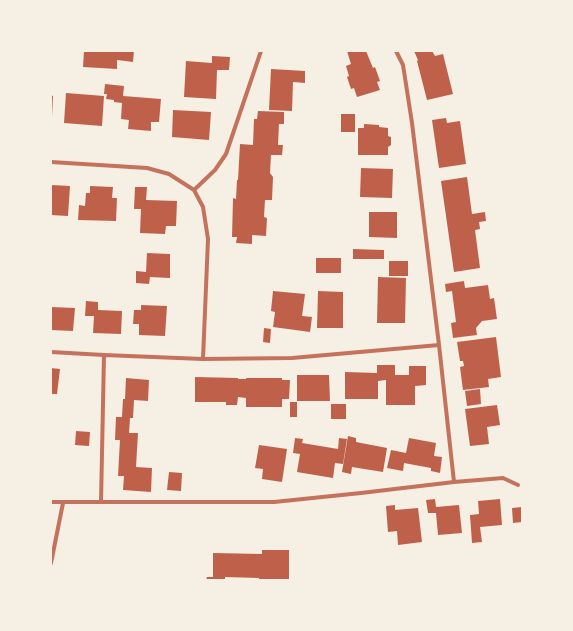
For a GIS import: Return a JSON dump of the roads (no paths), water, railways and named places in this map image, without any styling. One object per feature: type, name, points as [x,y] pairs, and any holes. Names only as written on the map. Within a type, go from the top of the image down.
[{"type":"street","points":[[194,190],[215,170],[226,154],[261,51]]},
{"type":"street","points":[[396,51],[403,65],[412,123],[454,482]]},
{"type":"street","points":[[51,162],[147,168],[169,174],[194,190],[202,207],[208,239],[203,359]]},
{"type":"street","points":[[51,352],[203,359],[292,358],[439,345]]},
{"type":"street","points":[[101,502],[104,355]]},
{"type":"street","points":[[51,502],[274,502],[503,478],[518,486]]},
{"type":"street","points":[[51,562],[63,503]]}]
